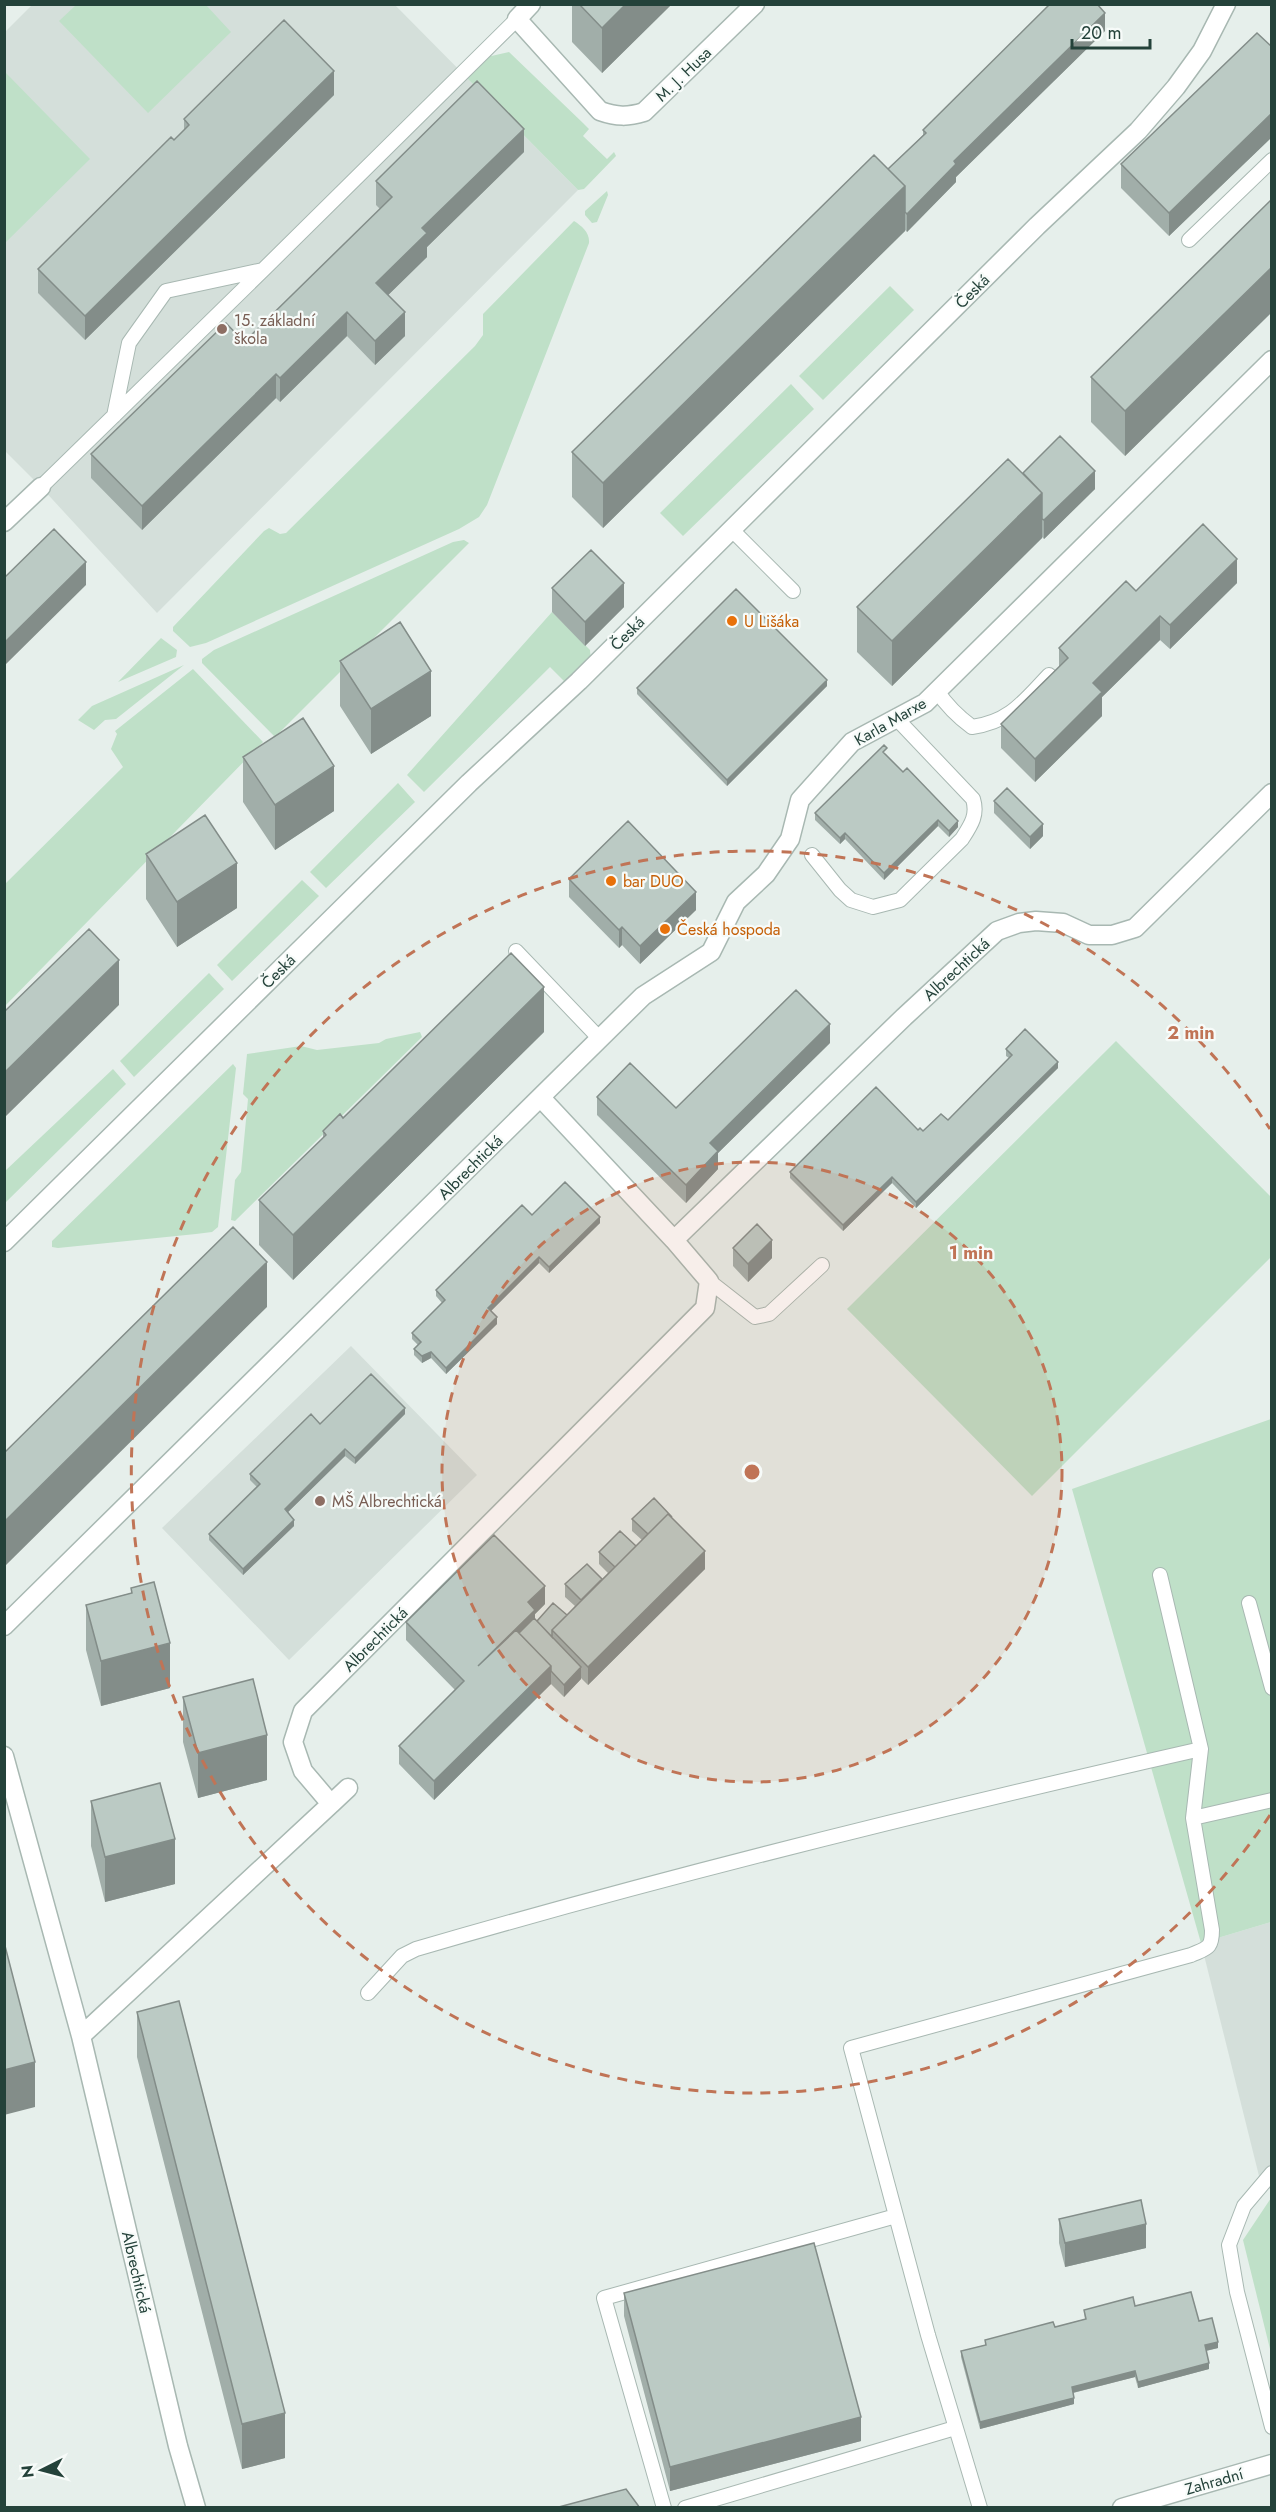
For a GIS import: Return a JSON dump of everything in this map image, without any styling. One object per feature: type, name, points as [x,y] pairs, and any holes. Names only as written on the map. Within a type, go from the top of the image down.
[{"type":"street","points":[[517,19],[531,4]]},
{"type":"street","name":"M. J. Husa","points":[[517,19],[600,111],[615,116],[630,116],[644,112],[755,4]]},
{"type":"street","name":"Česká","points":[[4,1242],[453,799],[579,681],[1138,131],[1176,87],[1209,39],[1226,4]]},
{"type":"street","name":"Karla Marxe","points":[[541,1098],[598,1038],[643,996],[711,952],[736,902],[766,874],[790,839],[800,800],[852,742],[925,703],[1272,360]]},
{"type":"street","points":[[4,522],[41,487]]},
{"type":"street","name":"Albrechtická","points":[[674,1240],[897,1024],[997,932],[1019,923],[1036,921],[1063,923],[1089,935],[1112,935],[1135,928],[1272,793]]},
{"type":"street","points":[[541,1098],[674,1240],[709,1281]]},
{"type":"street","name":"Albrechtická","points":[[4,1626],[541,1098]]},
{"type":"street","name":"Albrechtická","points":[[331,1804],[303,1771],[293,1742],[303,1712],[705,1308],[709,1281]]},
{"type":"street","name":"Albrechtická","points":[[4,1756],[81,2036],[178,2446],[196,2508]]},
{"type":"street","points":[[81,2036],[348,1788]]},
{"type":"street","name":"Zahradní","points":[[1122,2508],[1272,2464]]},
{"type":"lane","points":[[41,487],[517,19]]},
{"type":"lane","points":[[1190,240],[1272,160]]},
{"type":"lane","points":[[114,416],[129,343],[166,291],[263,270]]},
{"type":"lane","points":[[731,530],[793,591]]},
{"type":"lane","points":[[938,691],[949,709],[972,727],[1007,717],[1049,675]]},
{"type":"lane","points":[[812,855],[851,900],[873,906],[900,900],[962,839],[970,827],[976,810],[973,799],[897,718]]},
{"type":"lane","points":[[516,951],[598,1038]]},
{"type":"lane","points":[[709,1281],[755,1317],[769,1314],[822,1265]]},
{"type":"lane","points":[[980,2508],[955,2428],[851,2048],[1191,1955],[1209,1947],[1212,1943],[1212,1930],[1193,1818],[1201,1749],[1160,1575]]},
{"type":"lane","points":[[1249,1603],[1272,1688]]},
{"type":"lane","points":[[368,1994],[402,1956],[416,1949],[616,1891],[874,1825],[1201,1749]]},
{"type":"lane","points":[[1193,1818],[1272,1800]]},
{"type":"lane","points":[[1272,2173],[1244,2206],[1229,2245],[1237,2292],[1272,2427]]},
{"type":"lane","points":[[664,2508],[604,2298],[896,2216]]},
{"type":"lane","points":[[685,2508],[955,2428]]},
{"type":"shaded area","name":"15. základní škola","points":[[32,5],[395,5],[578,190],[157,613],[5,451],[5,32]]},
{"type":"shaded area","name":"MŠ Albrechtická","points":[[351,1346],[477,1475],[289,1660],[162,1528]]},
{"type":"shaded area","points":[[1271,1922],[1271,2190],[1261,2184],[1201,1943]]},
{"type":"green space","points":[[76,5],[206,5],[231,32],[148,113],[59,21]]},
{"type":"green space","points":[[509,52],[589,129],[583,136],[607,159],[614,152],[616,156],[584,189],[578,190],[467,78],[487,57]]},
{"type":"green space","points":[[6,73],[90,159],[5,243],[4,75]]},
{"type":"green space","points":[[607,191],[608,195],[597,222],[592,223],[585,215],[585,211]]},
{"type":"green space","points":[[574,221],[585,230],[589,243],[487,505],[479,517],[459,529],[206,643],[190,647],[173,631],[173,627],[264,531],[269,528],[280,534],[286,533],[475,346],[483,335],[483,314]]},
{"type":"green space","points":[[890,286],[914,310],[823,400],[799,376]]},
{"type":"green space","points":[[791,384],[814,409],[683,536],[660,513]]},
{"type":"green space","points":[[464,540],[469,543],[275,737],[202,663],[202,659],[214,650],[453,542]]},
{"type":"green space","points":[[552,612],[590,650],[591,662],[565,682],[550,667],[424,792],[407,775]]},
{"type":"green space","points":[[161,638],[177,650],[176,657],[118,682]]},
{"type":"green space","points":[[184,665],[116,719],[105,720],[94,730],[78,720],[92,706]]},
{"type":"green space","points":[[193,669],[263,742],[5,1006],[5,884],[123,767],[111,749],[117,734],[115,731]]},
{"type":"green space","points":[[398,783],[415,802],[326,888],[310,872]]},
{"type":"green space","points":[[302,880],[319,896],[232,981],[217,965]]},
{"type":"green space","points":[[209,973],[224,989],[134,1077],[120,1061]]},
{"type":"green space","points":[[420,1032],[422,1037],[235,1221],[231,1220],[235,1180],[241,1172],[248,1099],[243,1094],[247,1054],[301,1046],[317,1050],[379,1043],[386,1039]]},
{"type":"green space","points":[[1116,1041],[1271,1197],[1271,1257],[1032,1496],[847,1309]]},
{"type":"green space","points":[[233,1064],[236,1068],[218,1227],[212,1232],[196,1234],[52,1247],[52,1241]]},
{"type":"green space","points":[[113,1069],[126,1084],[5,1203],[5,1171]]},
{"type":"green space","points":[[1271,1419],[1271,1922],[1201,1943],[1072,1489]]},
{"type":"green space","points":[[1271,2198],[1271,2353],[1243,2240]]},
{"type":"building","points":[[579,4],[626,4],[602,28]]},
{"type":"building","points":[[1050,4],[1097,4],[1105,13],[954,161],[956,164],[907,214],[905,212],[905,186],[888,169],[926,133],[923,130]]},
{"type":"building","points":[[284,20],[334,71],[85,316],[38,269],[171,137],[174,140],[189,125],[184,119]]},
{"type":"building","points":[[1257,33],[1272,47],[1272,113],[1169,213],[1121,164]]},
{"type":"building","points":[[477,81],[524,129],[422,228],[427,233],[376,283],[405,312],[375,341],[347,312],[280,378],[276,374],[142,506],[91,454],[226,323],[244,342],[392,197],[376,181]]},
{"type":"building","points":[[874,155],[905,186],[603,483],[572,452]]},
{"type":"building","points":[[1272,199],[1272,267],[1125,411],[1091,377]]},
{"type":"building","points":[[1060,436],[1095,471],[1044,520],[1042,519],[1042,493],[1023,473]]},
{"type":"building","points":[[1008,459],[1042,493],[892,641],[857,607]]},
{"type":"building","points":[[1203,524],[1237,559],[1170,625],[1160,616],[1093,683],[1102,692],[1035,759],[1001,724],[1068,658],[1059,648],[1126,581],[1136,591]]},
{"type":"building","points":[[54,529],[86,562],[4,643],[4,578]]},
{"type":"building","points":[[591,550],[624,583],[585,622],[552,588]]},
{"type":"building","points":[[736,589],[827,680],[727,780],[637,688]]},
{"type":"building","points":[[400,622],[431,671],[371,709],[340,661]]},
{"type":"building","points":[[303,718],[334,766],[275,805],[243,757]]},
{"type":"building","points":[[884,745],[887,748],[883,752],[903,772],[907,768],[958,821],[949,831],[938,820],[884,873],[845,833],[840,838],[815,813]]},
{"type":"building","points":[[1007,788],[1043,824],[1030,837],[994,801]]},
{"type":"building","points":[[205,815],[237,863],[177,902],[146,854]]},
{"type":"building","points":[[628,821],[696,892],[640,946],[622,927],[619,930],[569,879]]},
{"type":"building","points":[[89,929],[119,960],[4,1073],[4,1012]]},
{"type":"building","points":[[511,953],[544,987],[293,1235],[259,1200],[326,1135],[323,1131],[340,1114],[343,1118]]},
{"type":"building","points":[[796,990],[830,1024],[710,1143],[718,1151],[686,1185],[597,1097],[630,1063],[676,1108]]},
{"type":"building","points":[[1025,1029],[1058,1062],[916,1202],[892,1177],[843,1225],[790,1172],[876,1087],[918,1130],[920,1128],[923,1131],[941,1114],[948,1120],[1012,1055],[1006,1049]]},
{"type":"building","points":[[565,1182],[600,1217],[549,1267],[539,1257],[488,1308],[497,1317],[446,1368],[431,1352],[422,1356],[414,1349],[421,1342],[412,1333],[445,1300],[436,1290],[522,1205],[532,1215]]},
{"type":"building","points":[[757,1224],[772,1240],[748,1264],[733,1248]]},
{"type":"building","points":[[233,1227],[267,1262],[4,1522],[4,1453]]},
{"type":"building","points":[[371,1374],[405,1408],[355,1458],[345,1449],[285,1509],[294,1520],[243,1569],[209,1534],[260,1484],[250,1474],[311,1414],[320,1424]]},
{"type":"building","points":[[654,1498],[671,1516],[668,1514],[648,1534],[632,1519]]},
{"type":"building","points":[[668,1514],[705,1551],[588,1667],[552,1630]]},
{"type":"building","points":[[620,1531],[636,1546],[615,1567],[599,1552]]},
{"type":"building","points":[[494,1535],[545,1586],[528,1602],[535,1610],[478,1666],[516,1630],[551,1666],[434,1781],[399,1746],[464,1681],[406,1622]]},
{"type":"building","points":[[587,1564],[602,1579],[581,1600],[565,1584]]},
{"type":"building","points":[[154,1582],[170,1643],[101,1661],[86,1605],[132,1593],[131,1588]]},
{"type":"building","points":[[553,1603],[567,1615],[552,1630],[552,1637],[537,1621]]},
{"type":"building","points":[[534,1618],[581,1667],[564,1685],[551,1671],[551,1666],[519,1633]]},
{"type":"building","points":[[253,1679],[267,1735],[198,1753],[183,1697]]},
{"type":"building","points":[[160,1783],[175,1839],[105,1857],[91,1801]]},
{"type":"building","points":[[4,1942],[35,2062],[4,2070]]},
{"type":"building","points":[[179,2001],[285,2413],[242,2424],[137,2012]]},
{"type":"building","points":[[1141,2200],[1146,2224],[1065,2243],[1059,2219]]},
{"type":"building","points":[[814,2243],[861,2417],[670,2467],[624,2293]]},
{"type":"building","points":[[1191,2292],[1199,2321],[1212,2318],[1218,2342],[1205,2345],[1209,2363],[1138,2382],[1135,2371],[1072,2387],[1074,2398],[980,2422],[961,2351],[986,2345],[985,2340],[1053,2322],[1055,2327],[1086,2319],[1084,2310],[1133,2297],[1135,2306]]},
{"type":"building","points":[[626,2489],[640,2508],[555,2508]]},
{"type":"place","name":"15. základní škola","points":[[222,329]]},
{"type":"place","name":"U Lišáka","points":[[732,621]]},
{"type":"place","name":"bar DUO","points":[[611,881]]},
{"type":"place","name":"Česká hospoda","points":[[665,929]]},
{"type":"place","name":"MŠ Albrechtická","points":[[320,1501]]}]
